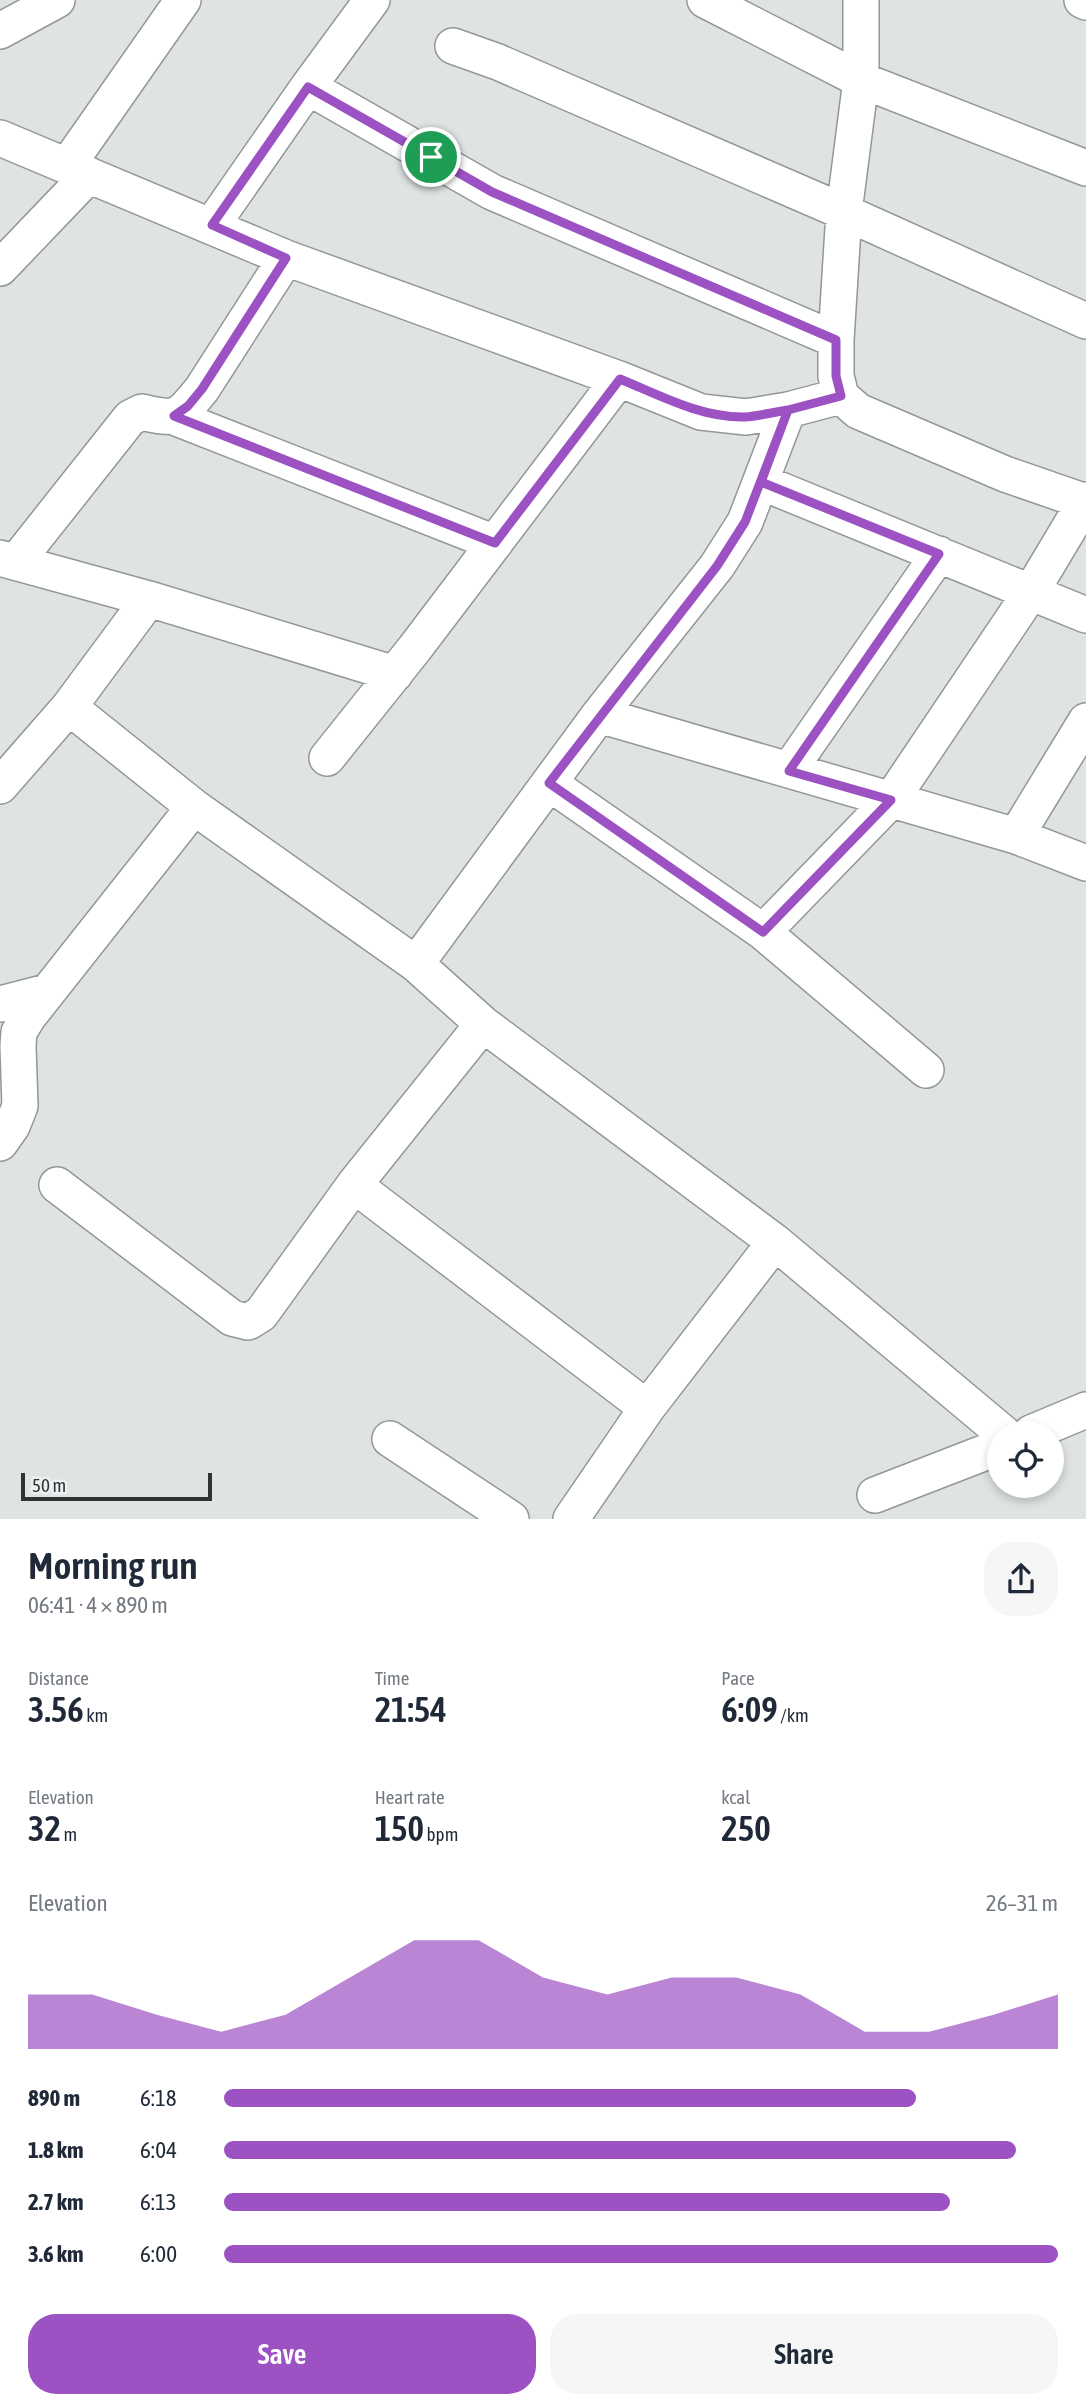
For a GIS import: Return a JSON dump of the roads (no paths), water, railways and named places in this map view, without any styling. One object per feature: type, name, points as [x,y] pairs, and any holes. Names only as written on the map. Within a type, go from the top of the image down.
[{"type":"street","points":[[0,31],[57,0]]},
{"type":"street","points":[[0,268],[78,170],[183,0]]},
{"type":"street","points":[[212,225],[372,0]]},
{"type":"street","points":[[705,0],[860,80],[1086,169]]},
{"type":"street","points":[[763,932],[891,800],[1031,592],[1086,501],[1005,474],[858,411],[841,396],[836,376],[836,340],[844,212],[860,80],[861,0]]},
{"type":"street","points":[[453,46],[498,62],[844,212],[1086,321]]},
{"type":"street","points":[[308,87],[492,192],[836,340]]},
{"type":"street","points":[[0,138],[286,258],[620,379],[701,412],[746,417],[788,410],[841,396]]},
{"type":"street","points":[[286,258],[202,389],[188,406],[174,416],[165,418],[142,412],[130,418],[8,560],[149,599],[395,674]]},
{"type":"street","points":[[327,758],[395,674],[620,379]]},
{"type":"street","points":[[416,964],[599,715],[717,566],[745,522],[788,410]]},
{"type":"street","points":[[174,416],[495,543]]},
{"type":"street","points":[[761,482],[1086,614]]},
{"type":"street","points":[[789,771],[939,554]]},
{"type":"street","points":[[0,786],[69,706],[149,599]]},
{"type":"street","points":[[69,706],[194,807],[416,964],[483,1024],[775,1242],[989,1421]]},
{"type":"street","points":[[599,715],[1016,836],[1086,863]]},
{"type":"street","points":[[1016,836],[1086,721]]},
{"type":"street","points":[[549,783],[763,932],[926,1070]]},
{"type":"street","points":[[0,1143],[12,1126],[20,1106],[19,1032],[47,992],[194,807]]},
{"type":"street","points":[[0,1004],[47,992]]},
{"type":"street","points":[[57,1185],[232,1318],[244,1322],[254,1320],[354,1185],[483,1024]]},
{"type":"street","points":[[354,1185],[647,1408]]},
{"type":"street","points":[[570,1519],[647,1408],[775,1242]]},
{"type":"street","points":[[1060,1421],[1086,1410]]},
{"type":"street","points":[[390,1439],[511,1519]]},
{"type":"street","points":[[875,1495],[987,1452]]}]
